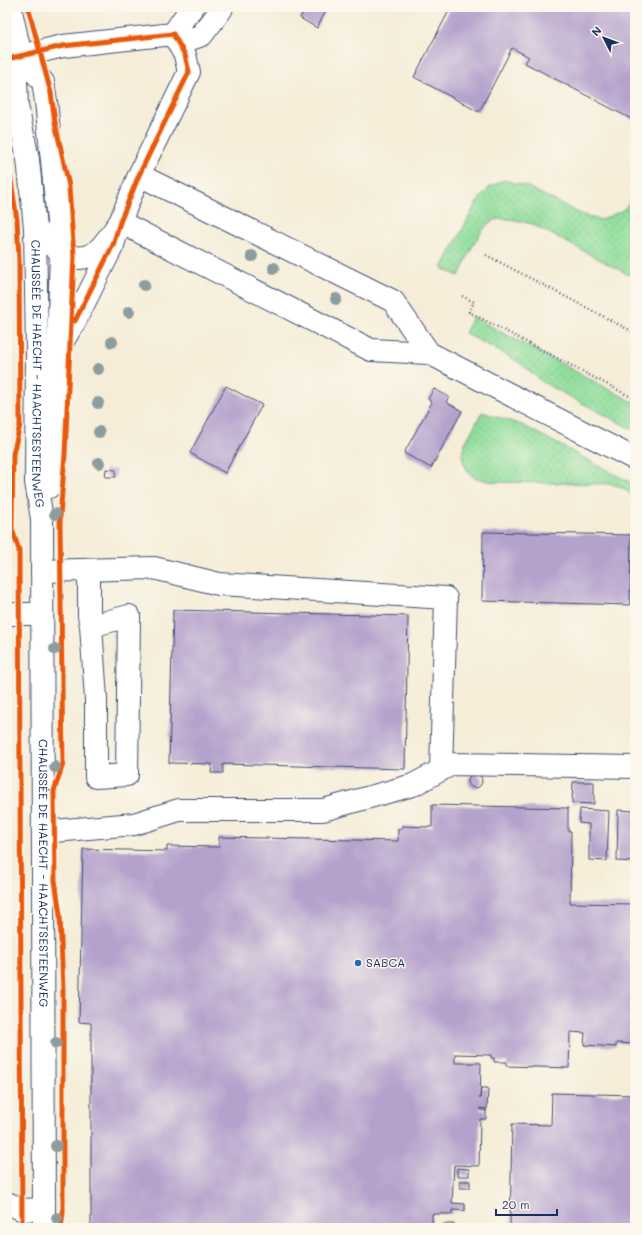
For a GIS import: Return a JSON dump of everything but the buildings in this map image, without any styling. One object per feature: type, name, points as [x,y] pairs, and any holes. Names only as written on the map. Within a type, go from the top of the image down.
[{"type":"main road","name":"CHAUSSÉE DE HAECHT - HAACHTSESTEENWEG","points":[[10,7],[21,56],[16,81],[17,106],[28,159],[35,228],[37,351],[36,482],[42,519],[44,1219]]},
{"type":"main road","points":[[173,34],[193,7]]},
{"type":"main road","points":[[21,56],[63,46],[173,34],[191,39],[202,35],[222,7]]},
{"type":"main road","points":[[58,349],[75,321],[114,245],[120,222],[139,175],[189,72],[185,55],[173,34]]},
{"type":"main road","name":"CHAUSSÉE DE HAECHT - HAACHTSESTEENWEG","points":[[21,56],[43,82],[61,252],[58,349],[52,455],[49,484],[42,519]]},
{"type":"main road","points":[[139,175],[393,301],[429,353]]},
{"type":"main road","name":"CHAUSSÉE DE HAECHT - HAACHTSESTEENWEG","points":[[35,228],[47,242],[61,252],[78,258],[86,257],[97,251],[120,222]]},
{"type":"main road","points":[[120,222],[371,350],[429,353],[635,460]]},
{"type":"main road","points":[[42,572],[154,568],[219,584],[446,598],[440,770]]},
{"type":"main road","points":[[89,570],[89,616],[96,698],[96,777],[126,775],[129,616],[91,626]]},
{"type":"main road","points":[[7,614],[42,614]]},
{"type":"main road","points":[[43,832],[134,824],[179,810],[323,810],[413,785],[452,764],[635,767]]},
{"type":"main road","points":[[7,1203],[44,1219]]},
{"type":"path","points":[[486,255],[635,333]]},
{"type":"path","points":[[462,296],[474,302],[469,312],[635,399]]},
{"type":"path","points":[[13,461],[15,447]]},
{"type":"green space","points":[[504,180],[526,186],[583,215],[601,220],[623,210],[635,196],[635,278],[532,224],[506,219],[491,221],[485,227],[474,243],[459,276],[442,268],[477,202],[490,187]]},
{"type":"green space","points":[[473,317],[635,403],[635,431],[544,383],[517,361],[465,333]]},
{"type":"green space","points":[[482,412],[522,425],[635,485],[635,499],[624,489],[611,484],[494,482],[474,478],[467,470],[462,455],[464,445]]},
{"type":"cycle path","points":[[28,7],[51,93],[55,122],[69,186],[74,256],[65,455],[60,517],[63,764],[54,791],[55,880],[60,915],[63,989],[63,1213],[61,1228]]},
{"type":"cycle path","points":[[7,59],[63,46],[173,34],[185,55],[189,72],[139,175],[120,222],[113,245],[75,321]]},
{"type":"cycle path","points":[[7,155],[17,220],[19,259],[20,425],[13,454],[12,529],[19,550],[22,1228]]},
{"type":"place","name":"SABCA","points":[[358,963]]}]
